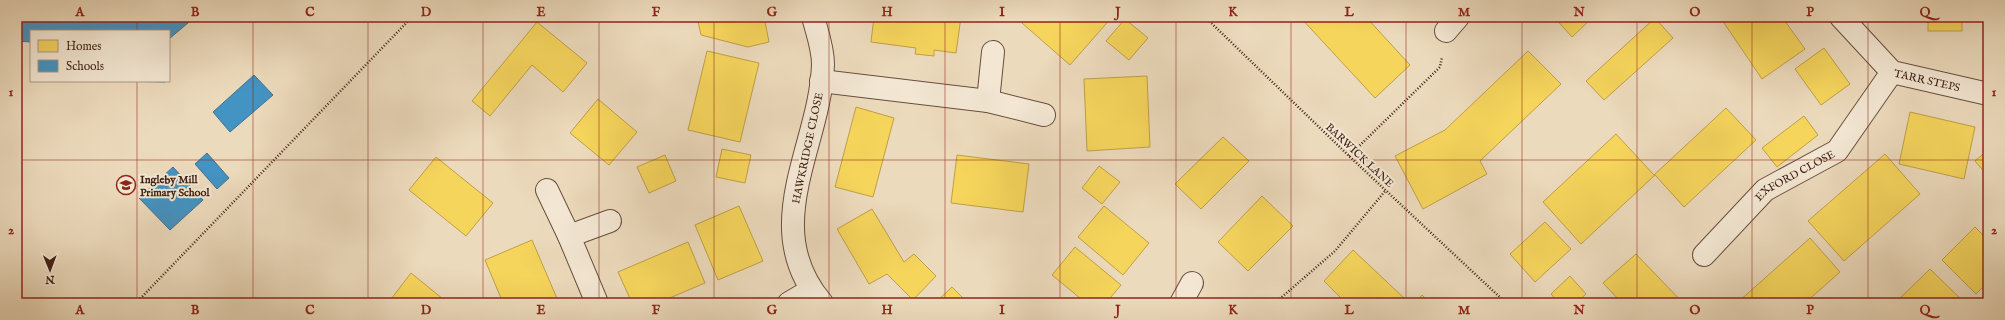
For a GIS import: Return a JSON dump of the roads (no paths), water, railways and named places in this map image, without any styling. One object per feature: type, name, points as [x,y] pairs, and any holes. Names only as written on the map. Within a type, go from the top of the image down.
[{"type":"street","name":"HAWKRIDGE CLOSE","points":[[813,17],[821,46],[823,64],[821,81],[794,198],[795,244],[801,268],[816,296]]},
{"type":"street","name":"TARR STEPS","points":[[1840,17],[1892,72],[1986,87]]},
{"type":"street","points":[[988,101],[993,52]]},
{"type":"street","name":"EXFORD CLOSE","points":[[1704,255],[1765,190],[1837,151],[1892,72]]},
{"type":"street","name":"HAWKRIDGE CLOSE","points":[[821,81],[988,101],[1044,115]]},
{"type":"street","points":[[547,190],[569,236],[597,303]]},
{"type":"street","points":[[569,236],[610,221]]},
{"type":"street","points":[[1181,303],[1192,283]]},
{"type":"street","points":[[789,303],[816,296]]},
{"type":"place","name":"Ingleby Mill Primary School","points":[[126,185]]}]
